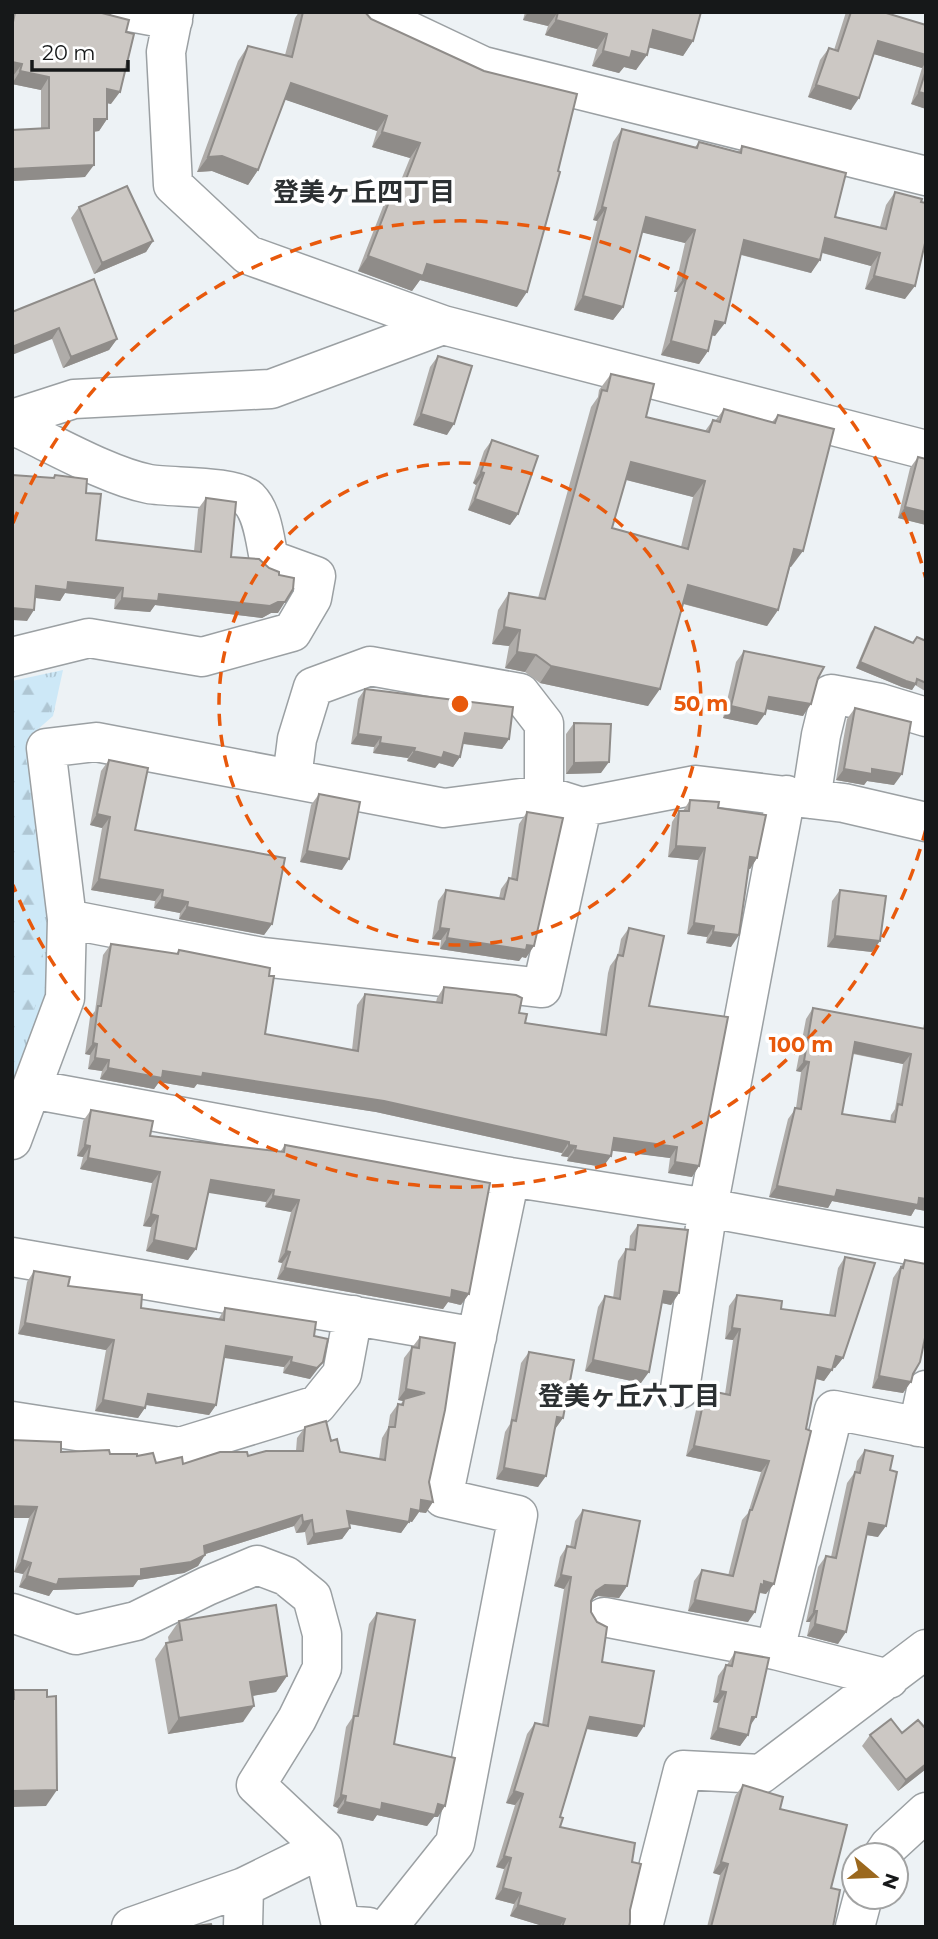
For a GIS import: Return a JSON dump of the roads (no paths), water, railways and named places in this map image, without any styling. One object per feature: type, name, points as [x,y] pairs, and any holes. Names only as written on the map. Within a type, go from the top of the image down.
[{"type":"street","points":[[130,12],[173,16],[166,52],[173,185],[248,255],[443,325],[926,450]]},
{"type":"street","points":[[369,12],[483,66],[926,176]]},
{"type":"street","points":[[12,419],[74,399],[271,389],[443,325]]},
{"type":"street","points":[[12,425],[106,469],[148,484],[232,491],[248,498],[258,514],[269,559],[316,576],[312,598],[292,632],[202,657],[89,638],[12,657]]},
{"type":"street","points":[[292,778],[297,739],[313,687],[370,666],[520,693],[544,724],[544,795]]},
{"type":"street","points":[[680,1388],[708,1208],[798,797],[821,735],[831,694],[880,703],[926,717]]},
{"type":"street","points":[[12,1140],[65,998],[66,919],[46,748],[96,742],[444,808],[544,795],[582,807],[696,785],[844,803],[926,822]]},
{"type":"street","points":[[66,919],[262,957],[542,988],[582,807]]},
{"type":"street","points":[[31,1089],[510,1177],[708,1208],[926,1248]]},
{"type":"street","points":[[388,1927],[455,1843],[518,1515],[443,1498],[510,1177]]},
{"type":"street","points":[[12,1256],[477,1337]]},
{"type":"street","points":[[12,1420],[180,1447],[317,1405],[342,1374],[353,1315]]},
{"type":"street","points":[[775,1650],[834,1410],[923,1415]]},
{"type":"street","points":[[12,1613],[76,1635],[136,1621],[257,1565],[286,1576],[312,1597],[322,1634],[322,1668],[297,1719],[256,1785],[323,1848],[341,1925],[369,1927]]},
{"type":"street","points":[[604,1617],[775,1650],[889,1679]]},
{"type":"street","points":[[643,1927],[684,1770],[761,1774],[926,1649]]},
{"type":"street","points":[[894,1841],[926,1812]]},
{"type":"street","points":[[131,1927],[244,1887],[323,1848]]},
{"type":"street","points":[[243,1927],[244,1887]]},
{"type":"district","name":"登美ヶ丘四丁目","points":[[364,192]]},
{"type":"district","name":"登美ヶ丘六丁目","points":[[629,1396]]}]
